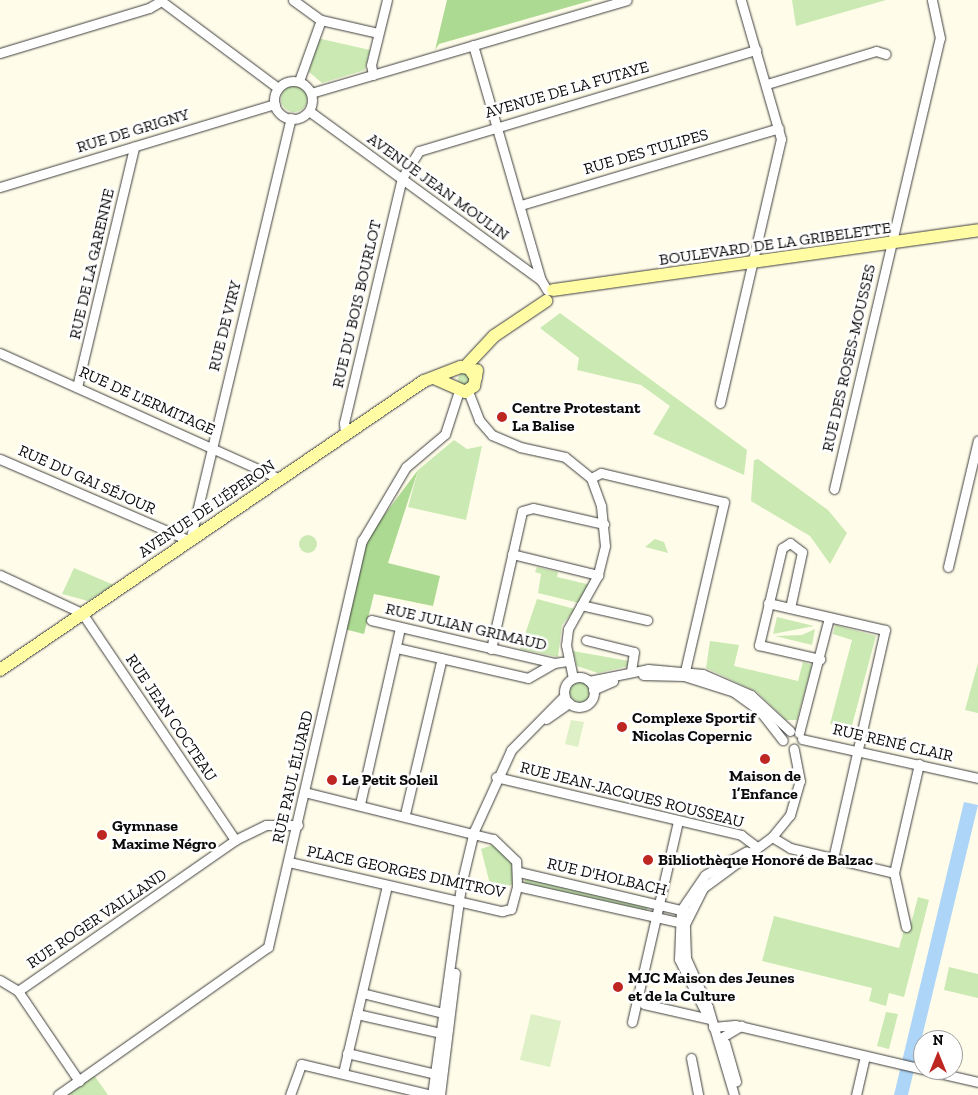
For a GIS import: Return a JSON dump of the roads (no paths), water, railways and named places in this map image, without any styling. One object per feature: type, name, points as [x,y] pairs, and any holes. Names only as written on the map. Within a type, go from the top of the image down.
[{"type":"main road","name":"BOULEVARD DE LA GRIBELETTE","points":[[548,292],[576,290],[978,230]]},
{"type":"main road","name":"AVENUE DE L'ÉPERON","points":[[0,670],[345,436],[434,378],[459,369],[481,351],[494,336],[548,292]]},
{"type":"main road","points":[[460,389],[476,378],[481,351]]},
{"type":"main road","points":[[459,369],[476,378]]},
{"type":"main road","points":[[459,369],[460,389]]},
{"type":"main road","points":[[434,378],[460,389]]},
{"type":"street","points":[[0,53],[149,8],[160,0],[278,88]]},
{"type":"street","points":[[293,0],[320,20],[378,33]]},
{"type":"street","points":[[373,75],[378,33],[386,0]]},
{"type":"street","points":[[311,93],[627,0]]},
{"type":"street","points":[[720,403],[781,144],[779,128],[767,84],[741,0]]},
{"type":"street","name":"RUE DES ROSES-MOUSSES","points":[[834,489],[940,38],[932,0]]},
{"type":"street","points":[[299,81],[320,20]]},
{"type":"street","points":[[474,45],[548,292]]},
{"type":"street","name":"AVENUE DE LA FUTAYE","points":[[402,178],[425,148],[756,50]]},
{"type":"street","points":[[767,84],[876,51],[886,54]]},
{"type":"street","points":[[278,88],[299,81]]},
{"type":"street","points":[[299,81],[311,93]]},
{"type":"street","points":[[278,88],[275,104],[291,118],[309,111],[311,93]]},
{"type":"street","name":"RUE DE GRIGNY","points":[[0,187],[275,104]]},
{"type":"street","name":"AVENUE JEAN MOULIN","points":[[309,111],[402,178],[548,292]]},
{"type":"street","name":"RUE DE VIRY","points":[[190,540],[291,118]]},
{"type":"street","name":"RUE DES TULIPES","points":[[521,205],[779,128]]},
{"type":"street","name":"RUE DE LA GARENNE","points":[[77,387],[134,147]]},
{"type":"street","name":"RUE DU BOIS BOURLOT","points":[[345,436],[344,423],[402,178]]},
{"type":"street","name":"RUE DE L'ERMITAGE","points":[[0,353],[212,446],[281,479]]},
{"type":"street","points":[[440,1095],[439,1074],[452,981],[459,901],[474,831],[499,778],[523,734],[567,699],[573,678],[569,661],[568,629],[598,575],[604,524],[591,478],[565,457],[520,447],[492,435],[479,420],[460,389]]},
{"type":"street","name":"RUE PAUL ÉLUARD","points":[[58,1095],[265,952],[298,825],[362,541],[406,467],[445,434],[460,389]]},
{"type":"street","points":[[948,567],[978,440]]},
{"type":"street","name":"RUE DU GAI SÉJOUR","points":[[0,459],[190,540]]},
{"type":"street","points":[[591,478],[601,473],[724,502],[686,671]]},
{"type":"street","points":[[491,649],[512,554],[527,507],[604,524]]},
{"type":"street","points":[[790,608],[802,552],[796,544],[782,548],[759,644],[820,659]]},
{"type":"street","points":[[512,554],[598,575]]},
{"type":"street","points":[[0,575],[82,613]]},
{"type":"street","points":[[768,603],[885,630],[833,858]]},
{"type":"street","points":[[581,605],[647,620]]},
{"type":"street","name":"RUE JEAN COCTEAU","points":[[82,613],[235,840]]},
{"type":"street","points":[[739,1095],[728,1051],[699,1006],[679,959],[682,923],[685,910],[710,882],[772,837],[797,800],[800,773],[794,749],[800,736],[829,618]]},
{"type":"street","name":"RUE JULIAN GRIMAUD","points":[[371,620],[554,663],[569,661]]},
{"type":"street","points":[[360,804],[400,628]]},
{"type":"street","points":[[586,640],[634,652],[630,671]]},
{"type":"street","name":"RUE JULIAN GRIMAUD","points":[[396,648],[528,678],[554,663]]},
{"type":"street","points":[[405,814],[442,658]]},
{"type":"street","points":[[591,686],[630,671],[686,671],[740,688],[790,731],[783,740]]},
{"type":"street","points":[[573,678],[591,686],[645,675],[702,680],[747,700],[783,740],[786,748],[794,749]]},
{"type":"street","points":[[567,699],[585,705],[591,686]]},
{"type":"street","name":"RUE RENÉ CLAIR","points":[[790,731],[800,736],[978,778]]},
{"type":"street","points":[[906,927],[894,872],[919,764]]},
{"type":"street","name":"RUE JEAN-JACQUES ROUSSEAU","points":[[499,778],[741,835],[757,847]]},
{"type":"street","name":"PLACE GEORGES DIMITROV","points":[[289,862],[508,911],[517,886],[519,872],[499,841],[474,831],[305,792]]},
{"type":"street","points":[[632,1022],[678,821]]},
{"type":"street","name":"RUE ROGER VAILLAND","points":[[18,991],[235,840],[266,825],[298,825]]},
{"type":"street","points":[[772,837],[790,848],[894,872]]},
{"type":"street","name":"RUE D'HOLBACH","points":[[519,872],[685,910]]},
{"type":"street","points":[[343,1073],[387,885]]},
{"type":"street","name":"RUE D'HOLBACH","points":[[517,886],[682,923]]},
{"type":"street","points":[[0,980],[18,991],[79,1080]]},
{"type":"street","points":[[362,993],[446,1014]]},
{"type":"street","points":[[644,1004],[711,1023],[741,1026],[913,1067]]},
{"type":"street","points":[[357,1014],[444,1034]]},
{"type":"street","points":[[719,1038],[741,1026]]},
{"type":"street","points":[[719,1038],[734,1095]]},
{"type":"street","points":[[347,1053],[439,1074]]},
{"type":"street","points":[[856,1095],[865,1056]]},
{"type":"street","points":[[691,1058],[698,1095]]},
{"type":"street","points":[[290,1095],[298,1065],[343,1073],[432,1095],[439,1074]]},
{"type":"street","points":[[963,1079],[978,1082]]},
{"type":"water","points":[[964,802],[978,805],[924,1030],[913,1030],[913,1074],[908,1095],[894,1095]]},
{"type":"place","name":"Centre Protestant La Balise","points":[[502,417]]},
{"type":"place","name":"Complexe Sportif Nicolas Copernic","points":[[622,727]]},
{"type":"place","name":"Maison de l’Enfance","points":[[765,759]]},
{"type":"place","name":"Le Petit Soleil","points":[[332,780]]},
{"type":"place","name":"Gymnase Maxime Négro","points":[[102,835]]},
{"type":"place","name":"Bibliothèque Honoré de Balzac","points":[[648,860]]},
{"type":"place","name":"MJC Maison des Jeunes et de la Culture","points":[[618,987]]}]
